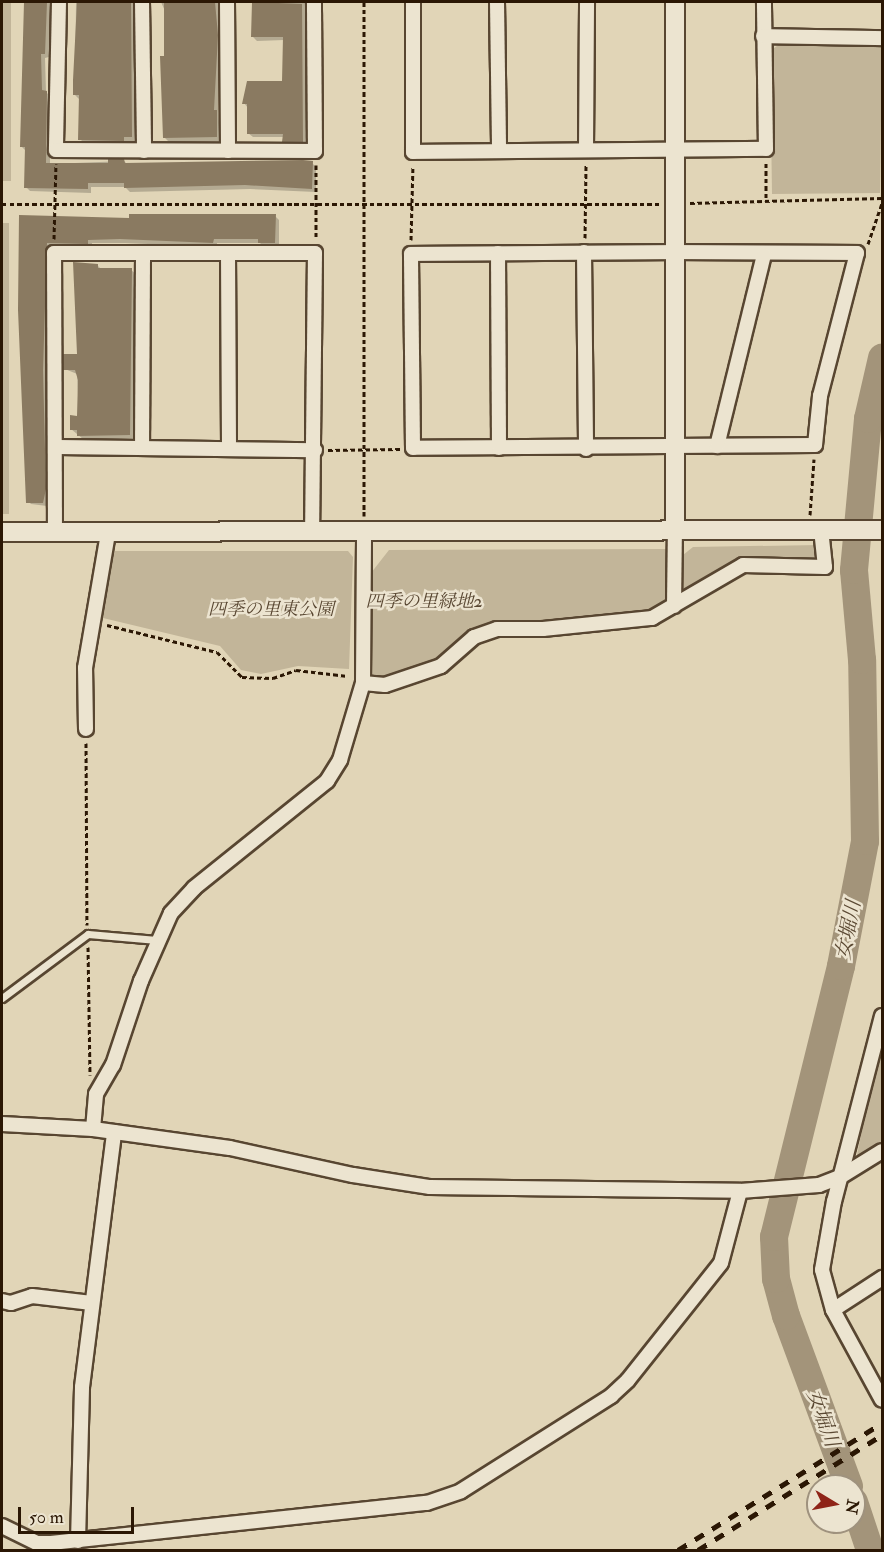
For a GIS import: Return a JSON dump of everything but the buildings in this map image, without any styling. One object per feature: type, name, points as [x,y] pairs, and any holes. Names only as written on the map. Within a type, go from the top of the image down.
[{"type":"street","points":[[59,2],[56,150],[315,151],[314,2]]},
{"type":"street","points":[[142,2],[144,151]]},
{"type":"street","points":[[227,2],[228,151]]},
{"type":"street","points":[[413,2],[413,152],[766,149],[764,2]]},
{"type":"street","points":[[498,2],[499,150]]},
{"type":"street","points":[[586,150],[587,2]]},
{"type":"street","points":[[674,606],[675,2]]},
{"type":"street","points":[[763,36],[882,38]]},
{"type":"street","points":[[584,252],[586,449]]},
{"type":"street","points":[[676,252],[764,255],[857,254],[820,396],[815,445],[586,449],[413,448],[411,254],[676,252]]},
{"type":"street","points":[[55,532],[58,447],[54,253],[315,253],[315,450],[312,531]]},
{"type":"street","points":[[142,448],[143,253]]},
{"type":"street","points":[[228,253],[229,449]]},
{"type":"street","points":[[498,253],[499,448]]},
{"type":"street","points":[[717,446],[764,255]]},
{"type":"street","points":[[58,447],[315,450]]},
{"type":"street","points":[[2,532],[364,532],[675,528],[882,530]]},
{"type":"street","points":[[363,683],[385,686],[441,666],[474,637],[497,629],[543,629],[652,618],[743,565],[825,567],[819,530]]},
{"type":"street","points":[[93,1129],[101,1082],[113,1065],[157,940],[171,912],[194,888],[327,782],[340,760],[363,683],[364,532]]},
{"type":"street","points":[[86,729],[85,668],[108,533]]},
{"type":"street","points":[[882,1016],[840,1177],[824,1245],[822,1270],[833,1310],[882,1400]]},
{"type":"street","points":[[2,1124],[93,1129],[230,1148],[353,1175],[430,1187],[745,1190],[819,1185],[840,1177],[882,1151]]},
{"type":"street","points":[[65,1551],[78,1540],[82,1387],[114,1132]]},
{"type":"street","points":[[2,1526],[37,1547],[78,1540],[427,1503],[461,1491],[611,1396],[628,1380],[721,1263],[745,1190]]},
{"type":"street","points":[[833,1310],[882,1278]]},
{"type":"street","points":[[2,1301],[11,1303],[32,1296],[92,1303]]},
{"type":"lane","points":[[2,998],[88,934],[157,940]]},
{"type":"path","points":[[364,2],[364,532]]},
{"type":"path","points":[[766,149],[766,201]]},
{"type":"path","points":[[54,253],[56,150]]},
{"type":"path","points":[[584,252],[586,150]]},
{"type":"path","points":[[315,151],[317,201],[315,253]]},
{"type":"path","points":[[411,254],[413,152]]},
{"type":"path","points":[[2,204],[317,201],[675,204],[882,198]]},
{"type":"path","points":[[857,254],[866,248],[882,203]]},
{"type":"path","points":[[815,445],[819,530]]},
{"type":"path","points":[[315,450],[413,448]]},
{"type":"path","points":[[93,622],[217,652],[242,677],[273,678],[296,670],[351,676],[363,683]]},
{"type":"path","points":[[86,729],[89,1074],[101,1082]]},
{"type":"path","points":[[781,1551],[789,1551]]},
{"type":"green space","points":[[2,2],[11,2],[11,181],[2,181]]},
{"type":"green space","points":[[781,43],[882,46],[880,193],[772,194],[770,51]]},
{"type":"green space","points":[[2,223],[9,223],[9,514],[2,514]]},
{"type":"green space","points":[[819,545],[820,561],[737,561],[693,592],[682,589],[683,555],[693,547]]},
{"type":"green space","name":"四季の里緑地2","points":[[668,549],[667,602],[653,613],[535,624],[500,622],[468,634],[438,660],[386,679],[371,675],[371,573],[389,550]]},
{"type":"green space","name":"四季の里東公園","points":[[115,551],[348,551],[353,557],[349,669],[298,666],[261,674],[241,670],[220,646],[103,618],[98,614],[110,553]]},
{"type":"green space","points":[[882,1048],[882,1144],[860,1158],[857,1155],[868,1099]]},
{"type":"waterway","name":"女堀川","points":[[845,1474],[786,1316],[776,1279],[774,1237],[841,966],[865,841],[862,660],[854,570],[868,419],[882,358]]},
{"type":"waterway","name":"女堀川","points":[[865,1534],[870,1550]]},
{"type":"railway","points":[[678,1550],[882,1423]]},
{"type":"railway","points":[[698,1550],[882,1435]]}]
